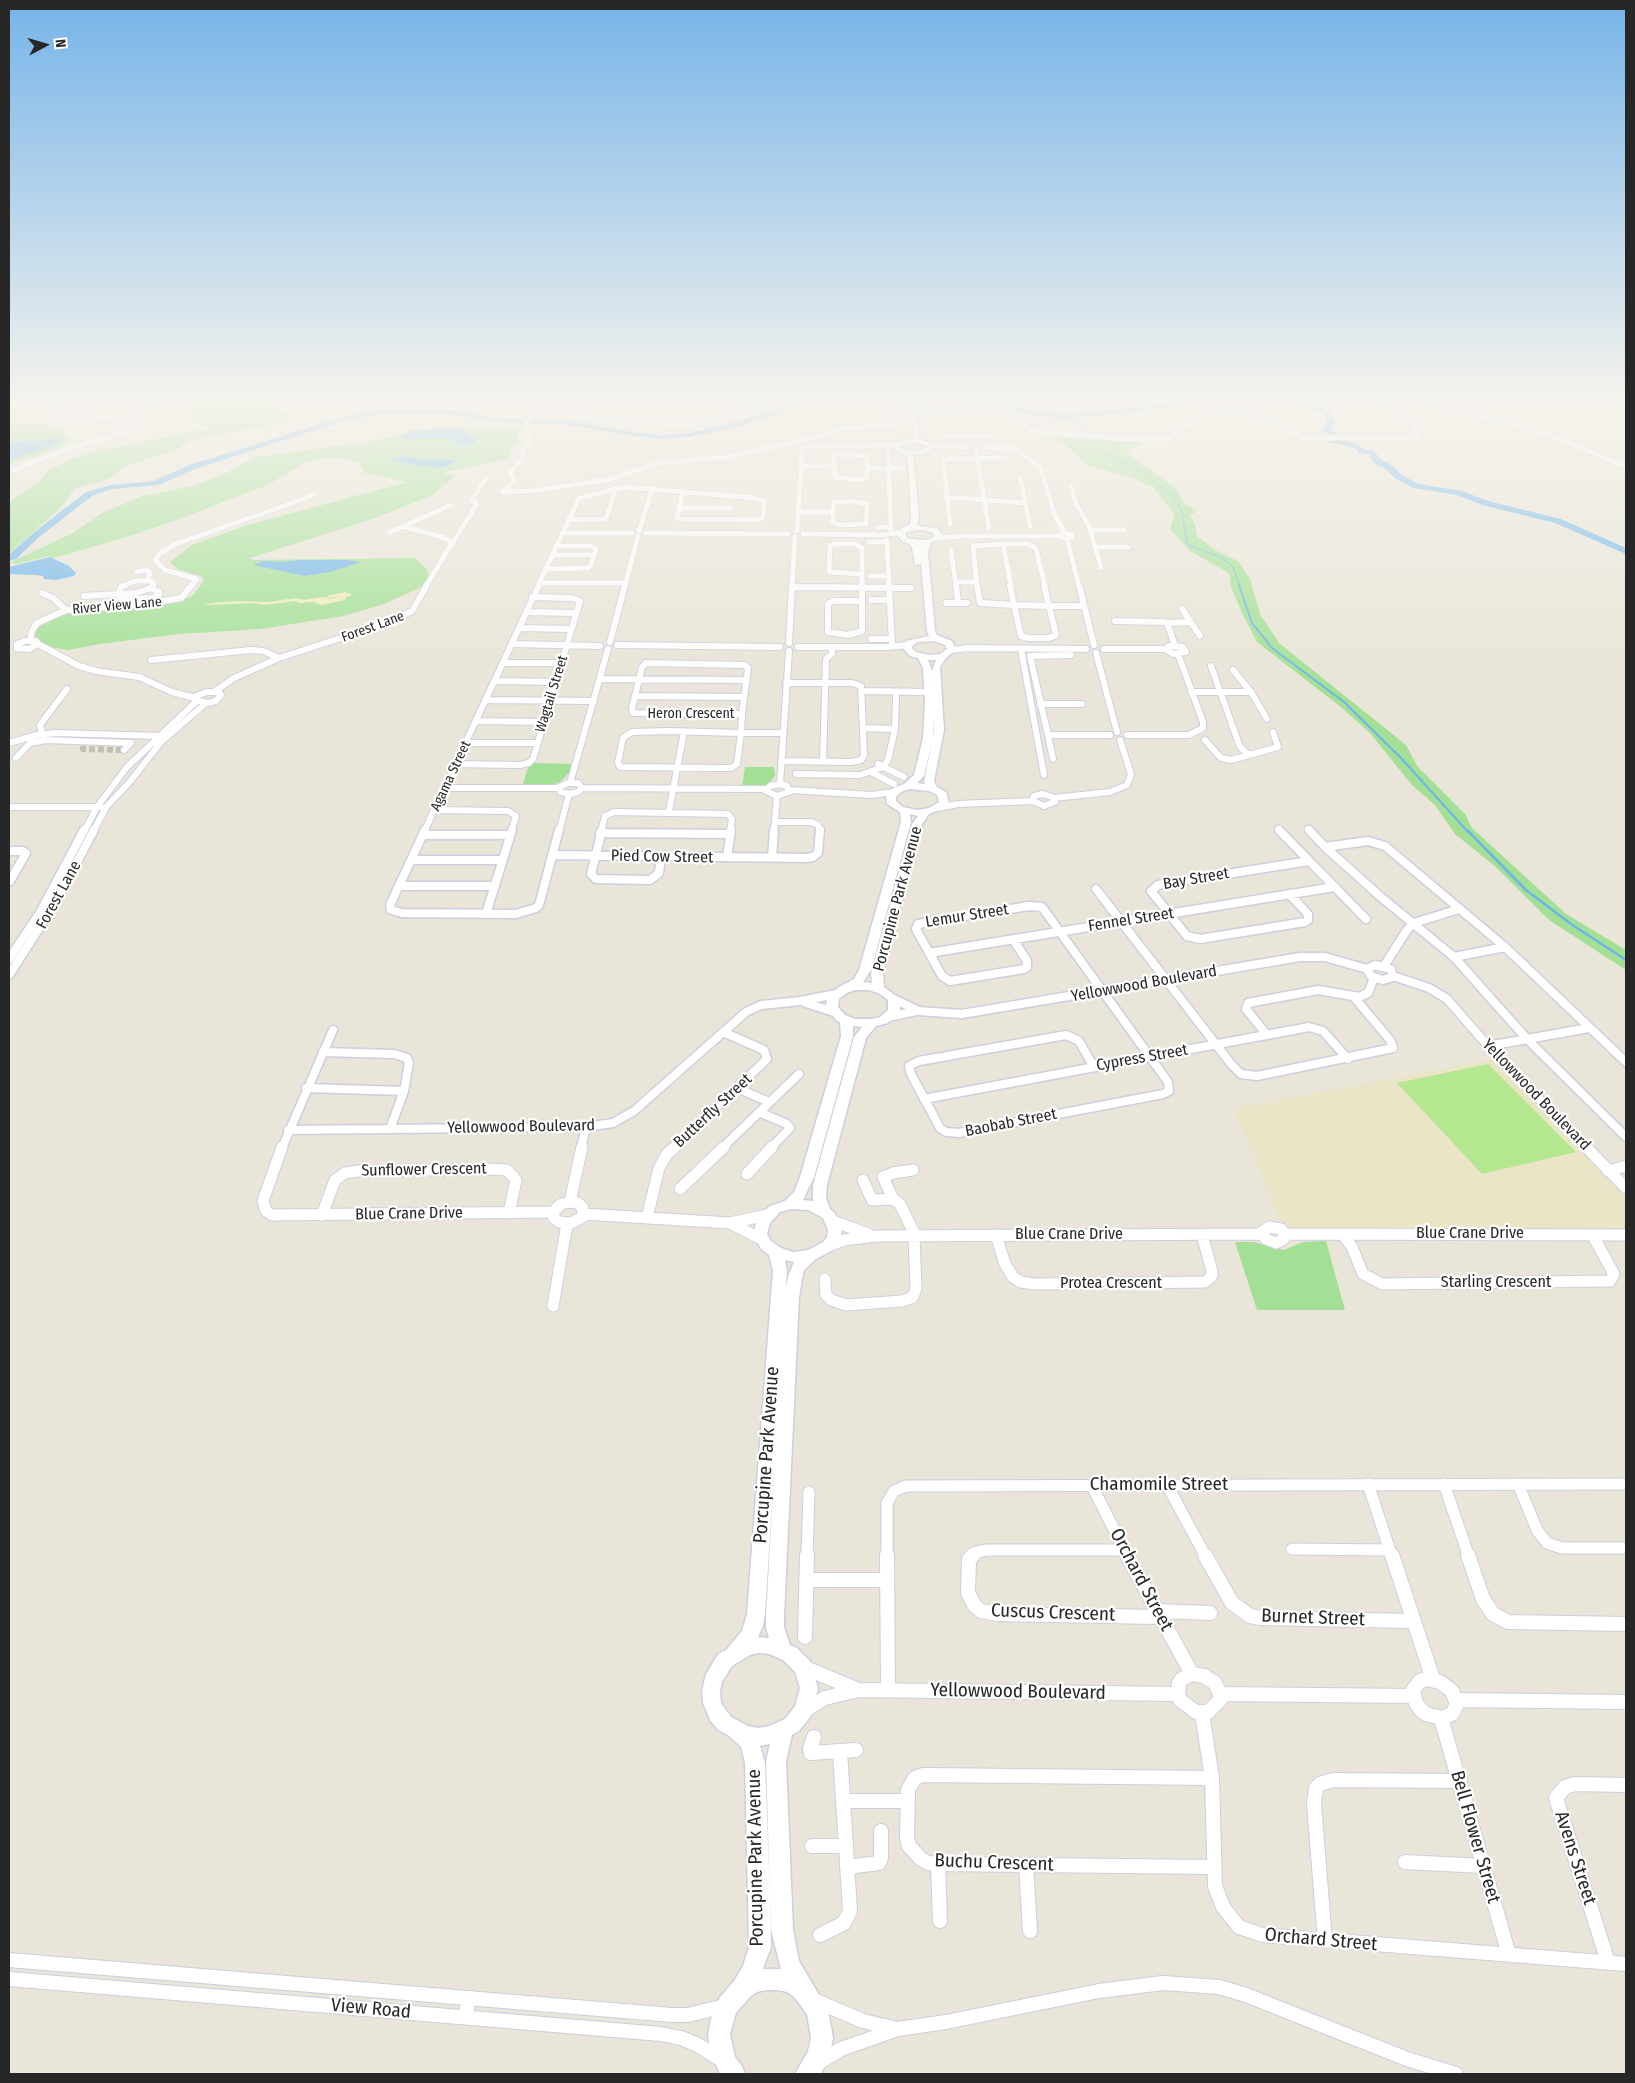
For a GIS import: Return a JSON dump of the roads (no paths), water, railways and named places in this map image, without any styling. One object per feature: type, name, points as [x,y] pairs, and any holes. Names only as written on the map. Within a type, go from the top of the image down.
[{"type":"street","name":"Forest Lane","points":[[214,692],[234,678],[279,658],[320,646],[411,612],[477,504],[472,500],[476,493]]},
{"type":"street","name":"Agama Street","points":[[569,794],[539,905],[536,908],[522,914],[396,913],[391,910],[390,905],[504,663],[568,520],[579,498],[597,493]]},
{"type":"street","points":[[568,520],[606,519],[616,493]]},
{"type":"street","points":[[610,642],[636,533],[642,524],[651,493]]},
{"type":"street","points":[[683,493],[677,516],[680,519],[757,520],[763,517],[763,500],[686,493]]},
{"type":"street","points":[[780,784],[800,493]]},
{"type":"street","points":[[878,527],[891,528],[889,493]]},
{"type":"street","points":[[906,535],[914,525],[913,493]]},
{"type":"street","points":[[921,493],[923,523],[937,535],[1074,536],[1124,530]]},
{"type":"street","points":[[946,493],[950,524]]},
{"type":"street","points":[[983,493],[989,528]]},
{"type":"street","points":[[1024,493],[1030,526]]},
{"type":"street","points":[[1048,493],[1055,516],[1066,536],[1094,645]]},
{"type":"street","points":[[1073,493],[1076,504],[1086,520],[1091,533],[1101,567]]},
{"type":"street","name":"River View Lane","points":[[30,640],[32,631],[37,624],[66,610],[139,605],[181,598],[197,579],[165,570],[155,560],[160,553],[172,546],[314,495]]},
{"type":"street","points":[[728,520],[732,497]]},
{"type":"street","points":[[946,497],[1026,503]]},
{"type":"street","points":[[835,502],[865,503],[867,504],[868,521],[862,525],[837,524],[833,522],[833,512],[833,503],[835,502]]},
{"type":"street","points":[[390,532],[452,506]]},
{"type":"street","points":[[680,508],[731,508]]},
{"type":"street","points":[[799,512],[833,512]]},
{"type":"street","points":[[405,527],[445,538],[451,541],[452,544]]},
{"type":"street","points":[[906,535],[928,529]]},
{"type":"street","points":[[563,533],[882,534],[906,535],[929,541]]},
{"type":"street","points":[[906,535],[916,546],[923,632],[919,639],[908,648]]},
{"type":"street","points":[[937,535],[925,546],[924,552],[931,631],[934,637],[952,648],[1086,649],[1096,653],[1101,653],[1104,649]]},
{"type":"street","points":[[869,542],[887,541],[890,643]]},
{"type":"street","points":[[861,574],[829,572],[830,546],[838,544],[856,544],[861,546],[861,574],[861,587],[862,601],[862,632],[848,635],[828,632],[828,604],[833,601],[862,601]]},
{"type":"street","points":[[1003,544],[1014,606],[1020,634],[1028,638],[1055,637],[1049,606],[1035,546],[1028,544],[1003,544],[979,544],[972,547],[980,603],[1014,606],[1049,606],[1084,606]]},
{"type":"street","points":[[546,568],[588,568],[591,566],[596,549],[593,547],[556,546]]},
{"type":"street","points":[[1095,547],[1128,547]]},
{"type":"street","points":[[951,550],[958,603]]},
{"type":"street","points":[[552,555],[594,554]]},
{"type":"street","points":[[137,572],[147,570],[150,573],[148,580]]},
{"type":"street","points":[[870,576],[889,576]]},
{"type":"street","points":[[116,598],[121,587],[130,582],[148,580],[154,583],[151,588]]},
{"type":"street","points":[[956,582],[976,582]]},
{"type":"street","points":[[539,583],[625,583]]},
{"type":"street","points":[[792,587],[911,588]]},
{"type":"street","points":[[81,608],[89,603],[116,598],[151,588],[160,592],[159,595],[152,598],[116,598],[84,596]]},
{"type":"street","points":[[42,593],[52,598],[66,610]]},
{"type":"street","points":[[526,612],[576,613],[580,602],[578,599],[532,597]]},
{"type":"street","points":[[871,600],[890,600]]},
{"type":"street","points":[[946,603],[968,603]]},
{"type":"street","points":[[1182,609],[1200,636]]},
{"type":"street","name":"Wagtail Street","points":[[456,764],[525,764],[533,759],[563,663],[576,613]]},
{"type":"street","points":[[1115,621],[1191,622]]},
{"type":"street","points":[[1167,623],[1174,646]]},
{"type":"street","points":[[519,628],[571,629]]},
{"type":"street","points":[[767,789],[770,794],[777,796],[784,795],[790,790],[872,795],[918,779],[925,758],[929,729],[927,668],[922,657],[908,648],[871,639]]},
{"type":"street","points":[[919,639],[940,639]]},
{"type":"street","points":[[13,645],[30,640],[36,641],[48,651],[86,669],[138,677],[206,703]]},
{"type":"street","points":[[512,644],[600,646],[610,642],[616,643],[618,646]]},
{"type":"street","points":[[600,646],[608,649],[618,646],[832,647],[890,643]]},
{"type":"street","points":[[29,649],[38,644]]},
{"type":"street","points":[[13,645],[20,649],[48,651]]},
{"type":"street","points":[[1086,649],[1094,645],[1104,649],[1166,649],[1174,646],[1183,647],[1187,650],[1184,654],[1178,654],[1170,653],[1166,649]]},
{"type":"street","points":[[697,664],[700,646]]},
{"type":"street","points":[[823,762],[826,659],[832,655],[832,647]]},
{"type":"street","points":[[932,788],[929,781],[939,731],[936,667],[942,656],[952,648]]},
{"type":"street","points":[[570,782],[608,649]]},
{"type":"street","points":[[1021,649],[1044,775]]},
{"type":"street","points":[[151,660],[251,650],[279,658]]},
{"type":"street","points":[[1096,653],[1117,732]]},
{"type":"street","points":[[1048,735],[1110,735],[1117,732],[1127,735],[1181,736],[1200,731],[1203,728],[1203,722],[1178,654]]},
{"type":"street","points":[[1053,759],[1030,656],[1071,655]]},
{"type":"street","points":[[922,657],[942,656]]},
{"type":"street","points":[[504,663],[563,663]]},
{"type":"street","points":[[600,679],[747,680],[748,668],[746,665],[646,664],[642,667],[639,679]]},
{"type":"street","points":[[1211,666],[1240,747],[1249,755]]},
{"type":"street","points":[[1233,670],[1251,692],[1267,719]]},
{"type":"street","name":"Heron Crescent","points":[[639,679],[632,710],[637,714],[742,714]]},
{"type":"street","name":"Heron Crescent","points":[[677,768],[725,769],[734,767],[737,764],[747,680]]},
{"type":"street","points":[[495,681],[557,682]]},
{"type":"street","points":[[781,762],[851,762],[864,758],[863,692],[861,686],[856,684],[786,683]]},
{"type":"street","points":[[42,734],[40,725],[67,689]]},
{"type":"street","points":[[179,694],[214,692]]},
{"type":"street","name":"Forest Lane","points":[[9,975],[56,902],[106,807],[129,783],[148,756],[168,736],[206,703],[221,697],[221,694],[214,692]]},
{"type":"street","points":[[863,692],[929,692]]},
{"type":"street","points":[[1191,692],[1251,692]]},
{"type":"street","name":"Forest Lane","points":[[9,959],[41,910],[97,807],[127,767],[202,693]]},
{"type":"street","points":[[635,696],[744,697]]},
{"type":"street","points":[[880,696],[917,696]]},
{"type":"street","points":[[797,766],[796,777],[860,775],[871,772],[888,760],[895,729],[896,696]]},
{"type":"street","points":[[486,700],[594,701]]},
{"type":"street","points":[[1040,704],[1082,704]]},
{"type":"street","points":[[476,721],[544,722]]},
{"type":"street","points":[[863,728],[895,729]]},
{"type":"street","points":[[677,768],[620,767],[618,760],[623,738],[628,734],[684,732],[783,733]]},
{"type":"street","points":[[669,811],[684,732]]},
{"type":"street","points":[[1206,740],[1224,760],[1231,760],[1278,747],[1272,732]]},
{"type":"street","points":[[9,743],[42,734],[168,736]]},
{"type":"street","points":[[85,743],[92,734]]},
{"type":"street","points":[[1110,735],[1114,739],[1120,740],[1125,739],[1127,735]]},
{"type":"street","points":[[16,758],[28,745],[46,740],[85,743],[131,743],[124,750]]},
{"type":"street","points":[[1033,801],[1033,798],[1040,794],[1050,795],[1054,798],[1110,792],[1127,785],[1131,774],[1120,740]]},
{"type":"street","points":[[466,743],[537,743]]},
{"type":"street","points":[[880,765],[906,782],[932,788],[966,803]]},
{"type":"street","points":[[871,772],[894,788]]},
{"type":"street","points":[[445,788],[558,788],[570,782],[578,784],[582,788],[673,790],[767,789],[770,786],[780,784],[787,786],[790,790]]},
{"type":"street","points":[[558,788],[560,792],[569,794],[578,792],[582,788]]},
{"type":"street","points":[[893,805],[891,799],[894,788]]},
{"type":"street","points":[[938,808],[944,802],[942,794]]},
{"type":"street","points":[[872,795],[904,811],[926,812],[966,803],[1033,801],[1037,804],[1048,805],[1053,803],[1054,798]]},
{"type":"street","points":[[772,858],[777,796]]},
{"type":"street","points":[[9,807],[106,807]]},
{"type":"street","points":[[435,810],[512,812],[516,816],[486,914]]},
{"type":"street","points":[[661,857],[659,873],[650,880],[602,880],[596,879],[591,874],[605,816],[611,812],[669,811],[728,814],[732,819],[727,857]]},
{"type":"street","name":"Porcupine Park Avenue","points":[[842,991],[858,981],[865,970],[906,822],[904,811]]},
{"type":"street","name":"Porcupine Park Avenue","points":[[878,988],[877,973],[917,824],[926,812]]},
{"type":"street","name":"Pied Cow Street","points":[[552,856],[807,858],[816,856],[820,851],[820,830],[818,825],[811,822],[775,822]]},
{"type":"street","points":[[1278,829],[1366,919]]},
{"type":"street","points":[[1308,829],[1325,847],[1382,898],[1454,957],[1528,1038],[1626,1137]]},
{"type":"street","points":[[600,833],[730,834]]},
{"type":"street","points":[[424,835],[510,835]]},
{"type":"street","points":[[1325,847],[1368,841],[1379,843],[1505,948],[1626,1062]]},
{"type":"street","points":[[9,851],[23,851],[26,853],[10,881]]},
{"type":"street","points":[[412,860],[502,860]]},
{"type":"street","name":"Bay Street","points":[[1289,894],[1308,914],[1309,917],[1305,922],[1200,939],[1187,936],[1151,891],[1154,887],[1309,861]]},
{"type":"street","points":[[400,886],[495,886]]},
{"type":"street","name":"Fennel Street","points":[[929,954],[1334,886]]},
{"type":"street","points":[[1096,889],[1216,1045],[1241,1074],[1254,1077],[1384,1052],[1393,1048],[1390,1040],[1354,998]]},
{"type":"street","name":"Lemur Street","points":[[1012,939],[1027,961],[1027,967],[1020,970],[956,981],[946,979],[916,932],[918,924],[1029,906],[1045,909],[1061,932]]},
{"type":"street","points":[[1384,966],[1407,930],[1414,923],[1459,909]]},
{"type":"street","points":[[1061,932],[1150,1057]]},
{"type":"street","points":[[1454,957],[1505,948]]},
{"type":"street","name":"Yellowwood Boulevard","points":[[889,1016],[919,1011],[951,1014],[972,1013],[1308,956],[1336,959],[1367,969]]},
{"type":"street","points":[[1375,965],[1384,966],[1391,970],[1394,976],[1388,980],[1374,978],[1368,974],[1367,969],[1375,965]]},
{"type":"street","name":"Yellowwood Boulevard","points":[[1394,976],[1429,988],[1448,999],[1488,1046],[1626,1188]]},
{"type":"street","points":[[1267,1035],[1246,1009],[1248,1003],[1318,990],[1354,998],[1360,997],[1368,993],[1374,978]]},
{"type":"street","points":[[862,986],[878,988],[890,994],[894,999],[894,1011],[889,1016],[872,1023],[863,1024],[846,1020],[834,1012],[832,1003],[842,991],[862,986]]},
{"type":"street","name":"Yellowwood Boulevard","points":[[288,1130],[586,1126],[613,1123],[628,1116],[746,1012],[771,1003],[801,1002],[842,991]]},
{"type":"street","name":"Yellowwood Boulevard","points":[[894,999],[919,1011]]},
{"type":"street","name":"Yellowwood Boulevard","points":[[801,1002],[834,1012]]},
{"type":"street","points":[[790,1204],[800,1194],[807,1176],[847,1036],[846,1020]]},
{"type":"street","points":[[730,1223],[763,1240],[776,1252],[793,1257],[811,1255],[828,1246],[834,1238],[836,1230],[833,1221],[823,1210],[819,1198],[820,1185],[860,1037],[872,1023]]},
{"type":"street","name":"Cypress Street","points":[[924,1099],[1309,1028],[1320,1029],[1327,1034],[1348,1059]]},
{"type":"street","points":[[1488,1046],[1589,1028]]},
{"type":"street","points":[[288,1130],[333,1030]]},
{"type":"street","name":"Butterfly Street","points":[[647,1218],[659,1168],[664,1158],[765,1062],[768,1056],[760,1048],[722,1032]]},
{"type":"street","name":"Baobab Street","points":[[1094,1067],[1079,1041],[1066,1035],[919,1061],[909,1066],[940,1128],[946,1132],[958,1133],[1163,1094],[1169,1091],[1170,1085],[1150,1057]]},
{"type":"street","points":[[323,1052],[404,1056],[409,1064],[404,1091],[390,1129]]},
{"type":"street","points":[[680,1189],[799,1074]]},
{"type":"street","points":[[306,1088],[404,1091]]},
{"type":"street","points":[[737,1088],[769,1102]]},
{"type":"street","points":[[747,1174],[790,1128],[787,1124],[759,1112]]},
{"type":"street","points":[[570,1202],[586,1126]]},
{"type":"street","name":"Blue Crane Drive","points":[[288,1130],[263,1201],[266,1211],[278,1216],[553,1212]]},
{"type":"street","points":[[1608,1170],[1626,1166]]},
{"type":"street","name":"Sunflower Crescent","points":[[322,1216],[334,1180],[345,1173],[359,1171],[480,1169],[506,1170],[514,1176],[516,1180],[509,1213]]},
{"type":"street","points":[[892,1200],[884,1177],[893,1173],[914,1170]]},
{"type":"street","points":[[825,1279],[826,1295],[831,1300],[846,1305],[902,1300],[913,1297],[916,1288],[914,1235],[900,1204],[892,1200],[872,1200],[863,1180]]},
{"type":"street","points":[[584,1214],[581,1205],[570,1202],[561,1204],[553,1212],[556,1220],[567,1224],[576,1222],[584,1214],[730,1223],[767,1216]]},
{"type":"street","points":[[763,1240],[760,1228],[767,1216],[775,1209],[790,1204],[804,1204],[823,1210]]},
{"type":"street","name":"Blue Crane Drive","points":[[833,1221],[855,1231],[876,1236]]},
{"type":"street","points":[[553,1306],[567,1224]]},
{"type":"street","name":"Protea Crescent","points":[[996,1235],[1005,1264],[1012,1277],[1020,1282],[1034,1284],[1205,1282],[1212,1276],[1212,1271],[1202,1234]]},
{"type":"street","points":[[1262,1234],[1269,1241],[1276,1243],[1284,1239],[1285,1234]]},
{"type":"street","name":"Blue Crane Drive","points":[[828,1246],[844,1240],[876,1236],[1262,1234]]},
{"type":"street","name":"Blue Crane Drive","points":[[1285,1234],[1626,1235]]},
{"type":"street","name":"Starling Crescent","points":[[1342,1234],[1352,1247],[1363,1274],[1382,1284],[1610,1281],[1614,1274],[1594,1236]]},
{"type":"street","points":[[1352,1247],[1354,1234]]},
{"type":"street","name":"Porcupine Park Avenue","points":[[734,1653],[748,1637],[754,1626],[756,1614],[780,1271],[776,1252]]},
{"type":"street","name":"Porcupine Park Avenue","points":[[782,1650],[774,1627],[792,1297],[799,1266],[811,1255]]},
{"type":"street","points":[[1368,1484],[1433,1680]]},
{"type":"street","points":[[1444,1484],[1483,1599],[1493,1614],[1508,1622],[1626,1624]]},
{"type":"street","points":[[1518,1484],[1537,1530],[1547,1543],[1562,1548],[1626,1548]]},
{"type":"street","name":"Chamomile Street","points":[[888,1690],[887,1503],[890,1496],[900,1488],[913,1486],[1626,1484]]},
{"type":"street","name":"Burnet Street","points":[[1167,1485],[1232,1603],[1250,1616],[1261,1618],[1413,1621]]},
{"type":"street","name":"Orchard Street","points":[[1092,1486],[1158,1614],[1192,1674]]},
{"type":"street","points":[[805,1637],[809,1492]]},
{"type":"street","points":[[1292,1549],[1390,1550]]},
{"type":"street","name":"Cuscus Crescent","points":[[1124,1550],[987,1550],[976,1552],[969,1559],[968,1593],[975,1606],[981,1611],[997,1614],[1210,1613]]},
{"type":"street","points":[[807,1580],[887,1580]]},
{"type":"street","points":[[758,1645],[782,1650],[790,1654],[803,1667],[809,1688],[804,1710],[792,1725],[783,1731],[771,1735],[758,1736],[746,1735],[724,1723],[712,1703],[711,1691],[718,1669],[734,1653],[758,1645]]},
{"type":"street","name":"Yellowwood Boulevard","points":[[803,1667],[858,1690]]},
{"type":"street","points":[[1192,1674],[1210,1679],[1215,1683],[1220,1694],[1217,1705],[1208,1712],[1202,1713],[1190,1709],[1178,1694],[1179,1683],[1182,1679],[1192,1674]]},
{"type":"street","points":[[1433,1680],[1447,1686],[1456,1700],[1456,1710],[1452,1714],[1441,1718],[1426,1714],[1416,1703],[1414,1696],[1414,1690],[1420,1681],[1433,1680]]},
{"type":"street","name":"Yellowwood Boulevard","points":[[804,1710],[825,1698],[858,1690],[1178,1694]]},
{"type":"street","points":[[1220,1694],[1414,1696]]},
{"type":"street","points":[[1456,1700],[1626,1702]]},
{"type":"street","name":"Orchard Street","points":[[1202,1713],[1212,1778],[1213,1867],[1218,1897],[1230,1918],[1239,1926],[1252,1933],[1262,1935],[1626,1964]]},
{"type":"street","name":"Bell Flower Street","points":[[1441,1718],[1509,1955]]},
{"type":"street","name":"Porcupine Park Avenue","points":[[730,2069],[721,2050],[719,2034],[722,2019],[752,1971],[760,1947],[755,1763],[749,1742],[734,1730]]},
{"type":"street","name":"Porcupine Park Avenue","points":[[783,1731],[776,1761],[782,1930],[789,1963],[817,2010],[822,2024],[819,2053],[810,2070]]},
{"type":"street","points":[[814,1737],[810,1749],[812,1753],[856,1750]]},
{"type":"street","points":[[820,1935],[844,1923],[850,1911],[840,1752]]},
{"type":"street","name":"Buchu Crescent","points":[[1212,1778],[934,1774],[915,1778],[908,1790],[907,1838],[909,1846],[921,1859],[938,1864],[1213,1867]]},
{"type":"street","points":[[1325,1941],[1314,1804],[1316,1788],[1320,1784],[1333,1780],[1460,1781]]},
{"type":"street","name":"Avens Street","points":[[1608,1962],[1556,1798],[1565,1787],[1575,1784],[1626,1785]]},
{"type":"street","points":[[843,1801],[907,1801]]},
{"type":"street","points":[[847,1866],[878,1863],[881,1858],[881,1831]]},
{"type":"street","points":[[812,1846],[846,1846]]},
{"type":"street","points":[[1405,1862],[1483,1866]]},
{"type":"street","points":[[938,1864],[940,1921]]},
{"type":"street","points":[[1026,1865],[1030,1931]]},
{"type":"street","name":"View Road","points":[[9,1960],[672,2015],[688,2015],[735,1997]]},
{"type":"street","name":"View Road","points":[[9,1979],[661,2034],[681,2038],[698,2045],[730,2069]]},
{"type":"street","points":[[735,1997],[753,1983],[766,1979],[778,1979],[791,1983],[806,1994],[862,2021],[898,2029]]},
{"type":"street","points":[[810,2070],[841,2049],[898,2029],[946,2022],[1099,1991],[1163,1983],[1219,1987],[1246,1995],[1389,2053],[1456,2074]]},
{"type":"street","points":[[465,2017],[469,1998]]},
{"type":"water","points":[[50,557],[69,566],[76,573],[74,576],[56,580],[44,579],[43,576],[9,574],[9,567]]},
{"type":"water","points":[[299,560],[346,560],[361,562],[330,572],[305,576],[253,565],[263,561],[284,562]]},
{"type":"waterway","points":[[9,558],[13,557],[35,536],[91,493]]},
{"type":"waterway","points":[[1169,493],[1182,512],[1187,544],[1222,558],[1233,567],[1240,586]]},
{"type":"waterway","points":[[1460,493],[1485,503],[1558,521],[1626,551]]},
{"type":"waterway","points":[[1239,585],[1252,623],[1272,648],[1344,702],[1401,758],[1468,832]]},
{"type":"waterway","points":[[1467,830],[1526,890],[1571,924],[1626,960]]},
{"type":"tunnel","points":[[83,746],[83,749],[124,750]]}]
